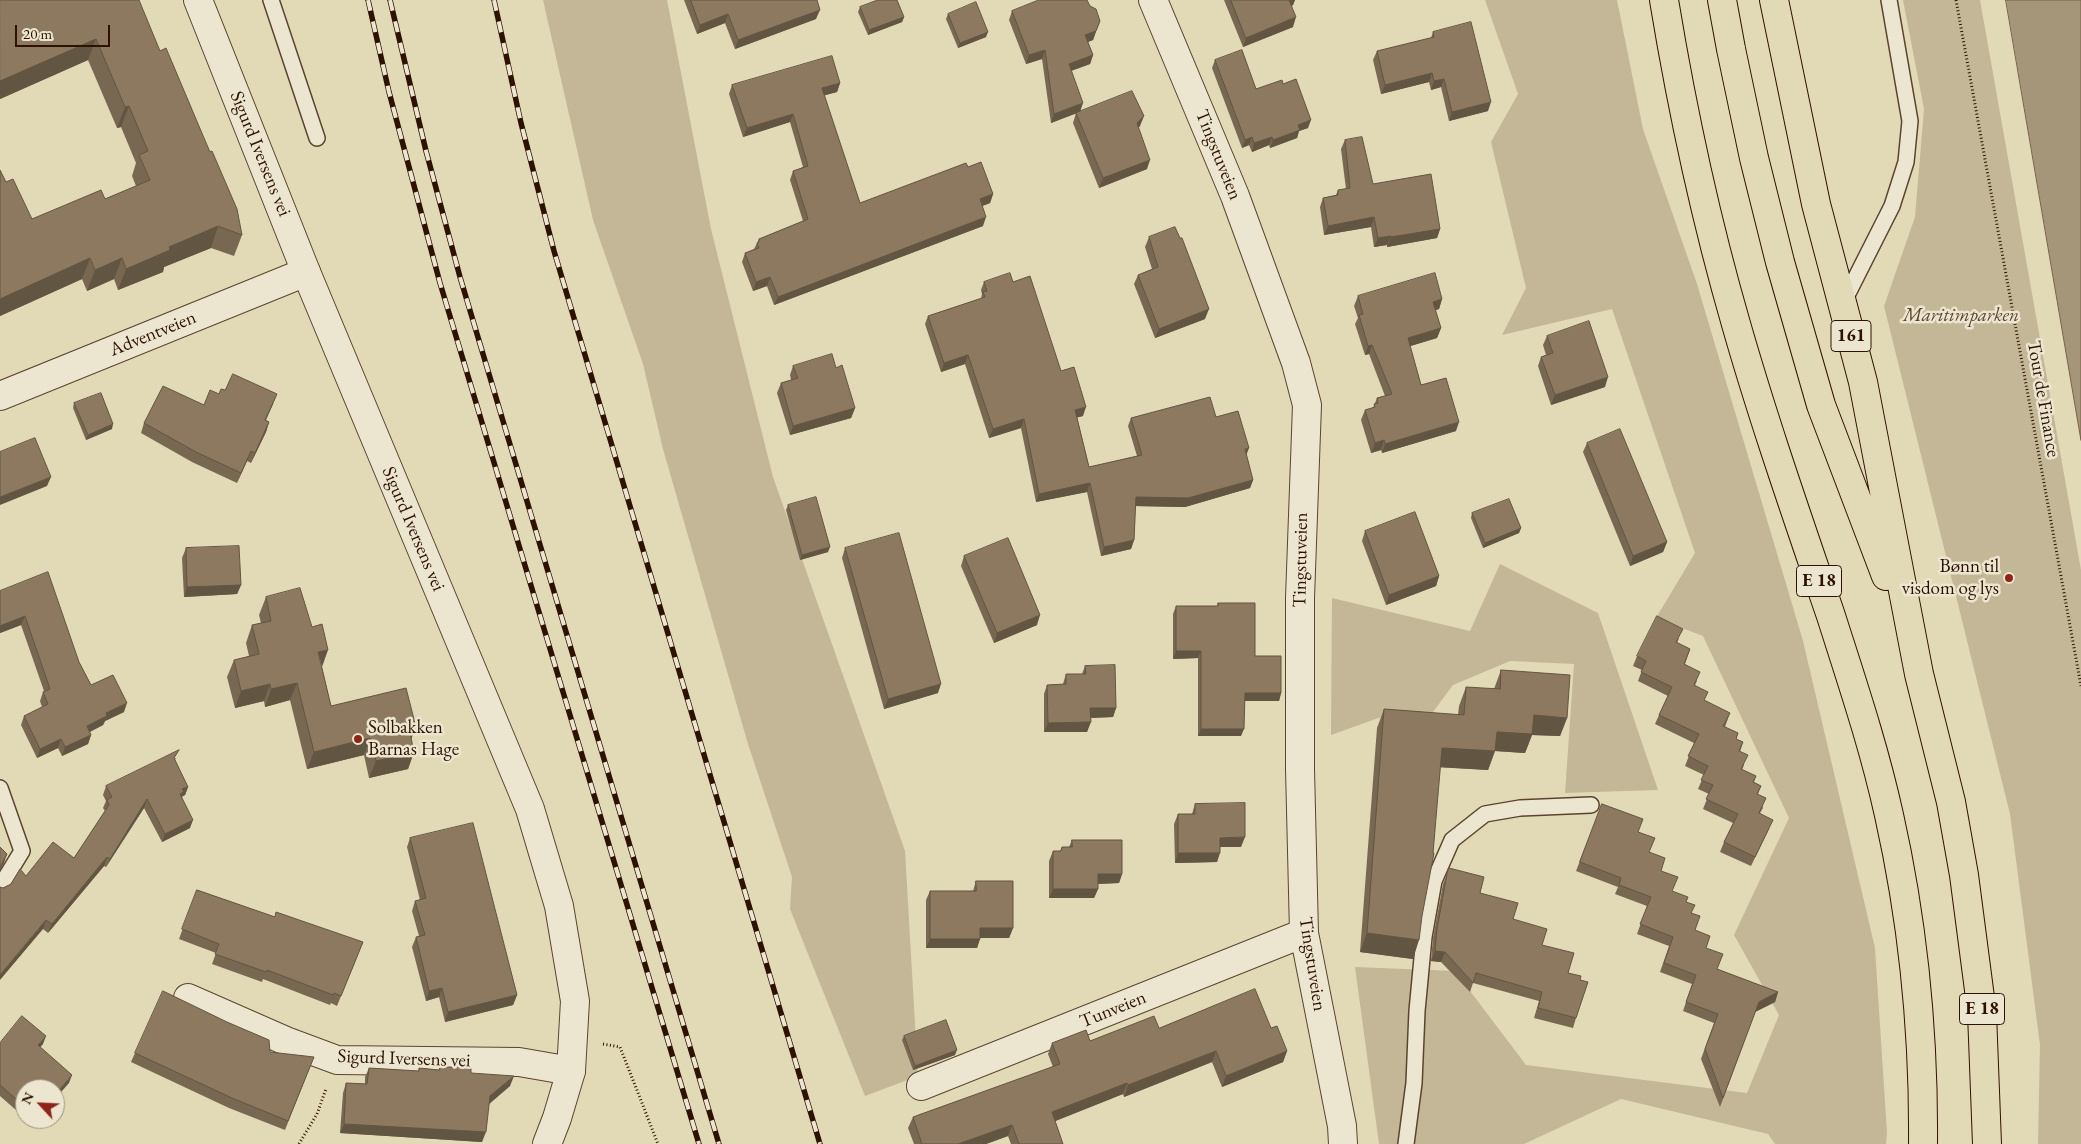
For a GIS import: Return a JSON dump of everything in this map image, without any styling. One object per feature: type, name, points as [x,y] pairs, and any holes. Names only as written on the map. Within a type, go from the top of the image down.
[{"type":"highway","name":"E 18","points":[[1664,0],[1699,179],[1736,324],[1853,683],[1890,816],[1904,900],[1919,1022],[1924,1090],[1923,1144]]},
{"type":"highway","name":"E 18","points":[[1722,0],[1730,49],[1754,158],[1788,291],[1821,405],[1876,547],[1919,674],[1951,802],[1964,875],[1982,1013],[1987,1144]]},
{"type":"highway","name":"161","points":[[1774,0],[1816,204],[1863,382],[1919,674]]},
{"type":"street","name":"Sigurd Iversens vei","points":[[198,0],[306,272],[530,809],[559,906],[575,1001],[571,1070],[547,1144]]},
{"type":"street","name":"Tingstuveien","points":[[1154,0],[1235,196],[1296,363],[1307,405],[1300,598],[1300,769],[1304,933],[1344,1144]]},
{"type":"street","name":"Adventveien","points":[[0,396],[306,272]]},
{"type":"street","name":"Tunveien","points":[[921,1086],[1304,933]]},
{"type":"street","name":"Sigurd Iversens vei","points":[[188,998],[286,1041],[337,1060],[519,1062],[571,1070]]},
{"type":"lane","points":[[272,0],[317,138]]},
{"type":"lane","points":[[1842,304],[1892,206],[1906,162],[1910,121],[1889,0]]},
{"type":"lane","points":[[0,788],[22,851],[0,886]]},
{"type":"lane","points":[[1406,1144],[1414,1083],[1417,1011],[1424,937],[1434,881],[1452,840],[1486,814],[1520,808],[1591,805]]},
{"type":"path","name":"Tour de Finance","points":[[1956,0],[2081,686]]},
{"type":"path","points":[[574,1038],[620,1047],[658,1144]]},
{"type":"path","points":[[298,1144],[317,1114],[337,1060]]},
{"type":"green space","points":[[543,0],[667,0],[711,229],[773,477],[905,851],[918,1076],[865,1096],[790,909],[792,877],[748,744],[663,449],[643,364],[593,220]]},
{"type":"green space","points":[[1485,0],[1617,0],[1643,129],[1697,284],[1803,641],[1875,948],[1887,1133],[1886,1144],[1775,1144],[1768,1134],[1621,1099],[1524,1144],[1379,1144],[1355,967],[1455,971],[1526,1065],[1747,1093],[1779,1015],[1734,935],[1789,818],[1703,636],[1656,618],[1695,553],[1612,309],[1502,335],[1526,288],[1491,142],[1518,94]]},
{"type":"green space","name":"Maritimparken","points":[[1903,0],[1980,0],[2081,570],[2081,1144],[2038,1144],[2040,1045],[2010,814],[1884,306],[1915,217],[1924,109]]},
{"type":"green space","points":[[1500,564],[1598,613],[1658,790],[1565,793],[1574,664],[1510,661],[1453,685],[1430,716],[1384,716],[1331,735],[1332,598],[1470,631]]},
{"type":"shaded area","points":[[2006,0],[2081,0],[2081,440]]},
{"type":"building","points":[[0,0],[139,0],[160,51],[166,48],[210,152],[212,151],[237,209],[242,235],[218,226],[169,247],[170,250],[126,269],[122,258],[95,270],[90,258],[0,299],[0,170],[6,182],[13,179],[32,219],[101,190],[105,199],[150,180],[139,155],[148,151],[129,106],[125,107],[96,39],[0,81]]},
{"type":"building","points":[[691,0],[817,0],[820,10],[738,40],[728,14],[700,25]]},
{"type":"building","points":[[878,0],[897,0],[904,17],[869,30],[860,7]]},
{"type":"building","points":[[1039,0],[1087,0],[1090,6],[1096,9],[1100,21],[1096,31],[1085,35],[1093,55],[1069,64],[1083,103],[1054,114],[1045,50],[1029,55],[1012,11]]},
{"type":"building","points":[[1231,0],[1289,0],[1296,17],[1246,38]]},
{"type":"building","points":[[976,2],[988,32],[960,43],[948,14]]},
{"type":"building","points":[[1471,22],[1491,102],[1452,112],[1444,79],[1434,81],[1432,73],[1385,85],[1377,51],[1434,37],[1433,32]]},
{"type":"building","points":[[1242,50],[1256,89],[1282,80],[1283,84],[1296,79],[1311,120],[1298,125],[1300,130],[1273,140],[1272,137],[1254,143],[1252,137],[1245,140],[1215,60]]},
{"type":"building","points":[[832,56],[840,83],[822,88],[860,203],[966,163],[968,167],[981,162],[993,194],[980,199],[986,217],[778,297],[770,277],[756,282],[745,253],[759,248],[757,243],[759,239],[808,219],[793,171],[808,166],[793,114],[747,128],[732,85]]},
{"type":"building","points":[[1132,91],[1144,116],[1137,123],[1150,160],[1103,178],[1076,113]]},
{"type":"building","points":[[1362,137],[1373,184],[1431,174],[1440,229],[1378,238],[1374,217],[1328,226],[1323,198],[1338,195],[1338,190],[1350,188],[1345,140]]},
{"type":"building","points":[[1175,227],[1180,238],[1182,238],[1209,309],[1159,329],[1138,275],[1158,267],[1149,237]]},
{"type":"building","points":[[1010,273],[1013,282],[1030,276],[1061,371],[1074,367],[1086,407],[1075,410],[1089,467],[1142,455],[1131,418],[1210,397],[1216,417],[1238,411],[1249,448],[1245,449],[1253,480],[1188,498],[1136,497],[1134,540],[1104,547],[1090,483],[1039,494],[1024,419],[993,429],[968,355],[944,363],[928,316],[985,297],[983,292],[987,291],[984,282]]},
{"type":"building","points":[[1435,273],[1442,299],[1433,302],[1441,328],[1408,338],[1421,385],[1446,378],[1459,422],[1385,444],[1384,440],[1375,443],[1365,410],[1375,407],[1374,404],[1378,403],[1377,398],[1392,394],[1372,345],[1368,346],[1359,315],[1363,314],[1358,296]]},
{"type":"building","points":[[1589,321],[1608,377],[1555,395],[1541,357],[1553,353],[1547,336]]},
{"type":"building","points":[[832,354],[836,368],[842,365],[855,408],[793,426],[781,383],[798,378],[793,366]]},
{"type":"building","points":[[233,374],[277,394],[265,420],[269,422],[255,453],[251,451],[241,473],[196,452],[144,423],[163,386],[204,405],[210,390],[219,394],[221,389],[225,390]]},
{"type":"building","points":[[101,393],[113,424],[88,435],[74,403]]},
{"type":"building","points":[[1620,429],[1667,542],[1633,556],[1587,443]]},
{"type":"building","points":[[35,438],[51,477],[0,497],[0,452]]},
{"type":"building","points":[[816,497],[830,547],[802,555],[788,505]]},
{"type":"building","points":[[1509,499],[1521,528],[1485,543],[1472,513]]},
{"type":"building","points":[[1415,512],[1439,576],[1389,595],[1365,531]]},
{"type":"building","points":[[899,533],[941,684],[888,699],[845,548]]},
{"type":"building","points":[[1008,538],[1040,615],[997,633],[964,556]]},
{"type":"building","points":[[239,546],[241,585],[187,587],[186,548]]},
{"type":"building","points":[[48,572],[79,662],[91,685],[113,675],[127,703],[106,713],[107,716],[87,726],[91,735],[65,747],[61,739],[40,749],[24,716],[48,704],[43,692],[50,689],[25,616],[0,626],[0,591]]},
{"type":"building","points":[[300,588],[312,627],[322,624],[328,650],[318,652],[331,706],[406,688],[416,727],[409,728],[414,752],[376,761],[370,738],[314,752],[297,683],[271,689],[270,684],[241,691],[234,660],[259,654],[252,625],[271,621],[266,597]]},
{"type":"building","points":[[1218,603],[1255,603],[1255,656],[1281,656],[1281,693],[1245,693],[1244,729],[1201,729],[1201,651],[1176,651],[1176,606],[1218,606]]},
{"type":"building","points":[[1657,616],[1683,629],[1676,642],[1690,649],[1684,664],[1700,672],[1694,685],[1708,692],[1704,700],[1730,713],[1723,726],[1738,733],[1736,739],[1743,742],[1739,751],[1748,755],[1741,769],[1756,776],[1753,782],[1761,786],[1757,794],[1766,798],[1759,813],[1773,820],[1755,857],[1724,842],[1738,814],[1706,799],[1713,785],[1701,780],[1708,766],[1688,756],[1699,734],[1659,715],[1672,687],[1641,672],[1646,661],[1637,656]]},
{"type":"building","points":[[1115,665],[1116,708],[1090,708],[1091,722],[1048,723],[1047,685],[1066,684],[1066,674],[1086,674],[1085,666]]},
{"type":"building","points":[[1501,670],[1570,675],[1567,718],[1534,715],[1532,734],[1497,732],[1495,751],[1442,748],[1434,853],[1419,940],[1367,933],[1384,709],[1464,715],[1466,687],[1500,689]]},
{"type":"building","points":[[179,750],[174,758],[188,787],[182,789],[184,792],[180,794],[193,820],[165,834],[147,799],[110,859],[107,857],[52,924],[46,920],[0,975],[0,887],[3,888],[11,884],[20,869],[26,876],[53,842],[74,858],[109,805],[107,800],[112,797],[106,786]]},
{"type":"building","points":[[1245,803],[1245,837],[1220,838],[1220,853],[1178,853],[1178,814],[1195,814],[1195,804]]},
{"type":"building","points":[[1602,804],[1643,819],[1638,832],[1655,838],[1649,852],[1665,858],[1661,871],[1678,877],[1672,891],[1688,897],[1686,902],[1695,905],[1691,913],[1700,916],[1695,930],[1710,936],[1706,948],[1723,954],[1717,969],[1778,992],[1759,1002],[1723,1098],[1705,1049],[1718,1014],[1686,1002],[1696,975],[1664,963],[1673,937],[1640,924],[1651,897],[1619,885],[1621,878],[1580,862]]},
{"type":"building","points":[[473,823],[517,995],[448,1012],[442,988],[429,991],[416,937],[425,935],[415,901],[426,898],[410,838]]},
{"type":"building","points":[[1072,840],[1122,840],[1122,874],[1098,874],[1098,889],[1053,889],[1053,851],[1061,851],[1062,847],[1072,847]]},
{"type":"building","points":[[0,847],[7,854],[0,867]]},
{"type":"building","points":[[1449,868],[1484,877],[1480,893],[1518,903],[1513,919],[1547,929],[1542,945],[1574,953],[1568,973],[1581,976],[1580,980],[1588,982],[1576,1018],[1538,1008],[1542,992],[1476,973],[1473,983],[1445,952],[1435,951],[1437,929]]},
{"type":"building","points":[[976,881],[1013,881],[1013,928],[980,928],[980,939],[930,939],[930,891],[976,891]]},
{"type":"building","points":[[197,890],[275,917],[276,912],[363,942],[341,996],[334,993],[333,995],[267,970],[266,972],[215,954],[219,944],[182,929]]},
{"type":"building","points":[[1255,989],[1271,1028],[1277,1026],[1287,1051],[1226,1076],[1216,1051],[1052,1112],[1063,1144],[1019,1144],[1012,1125],[958,1144],[922,1144],[913,1117],[1060,1064],[1052,1043],[1086,1030],[1090,1041],[1154,1016],[1159,1028]]},
{"type":"building","points":[[163,991],[269,1040],[270,1052],[314,1057],[288,1121],[232,1098],[135,1053]]},
{"type":"building","points":[[22,1016],[46,1036],[38,1045],[72,1075],[65,1083],[65,1079],[15,1079],[15,1098],[0,1085],[0,1043]]},
{"type":"building","points":[[946,1020],[957,1050],[915,1066],[904,1036]]},
{"type":"building","points":[[440,1067],[471,1067],[471,1073],[514,1076],[490,1096],[486,1132],[344,1124],[346,1083],[367,1084],[369,1068],[419,1071],[419,1068],[439,1070]]},
{"type":"railway","points":[[368,0],[389,92],[440,283],[699,1144]]},
{"type":"railway","points":[[390,0],[426,151],[460,277],[719,1144]]},
{"type":"railway","points":[[494,0],[521,123],[554,251],[820,1144]]},
{"type":"place","name":"Bønn til visdom og lys","points":[[2009,578]]},
{"type":"place","name":"Solbakken Barnas Hage","points":[[358,739]]}]
